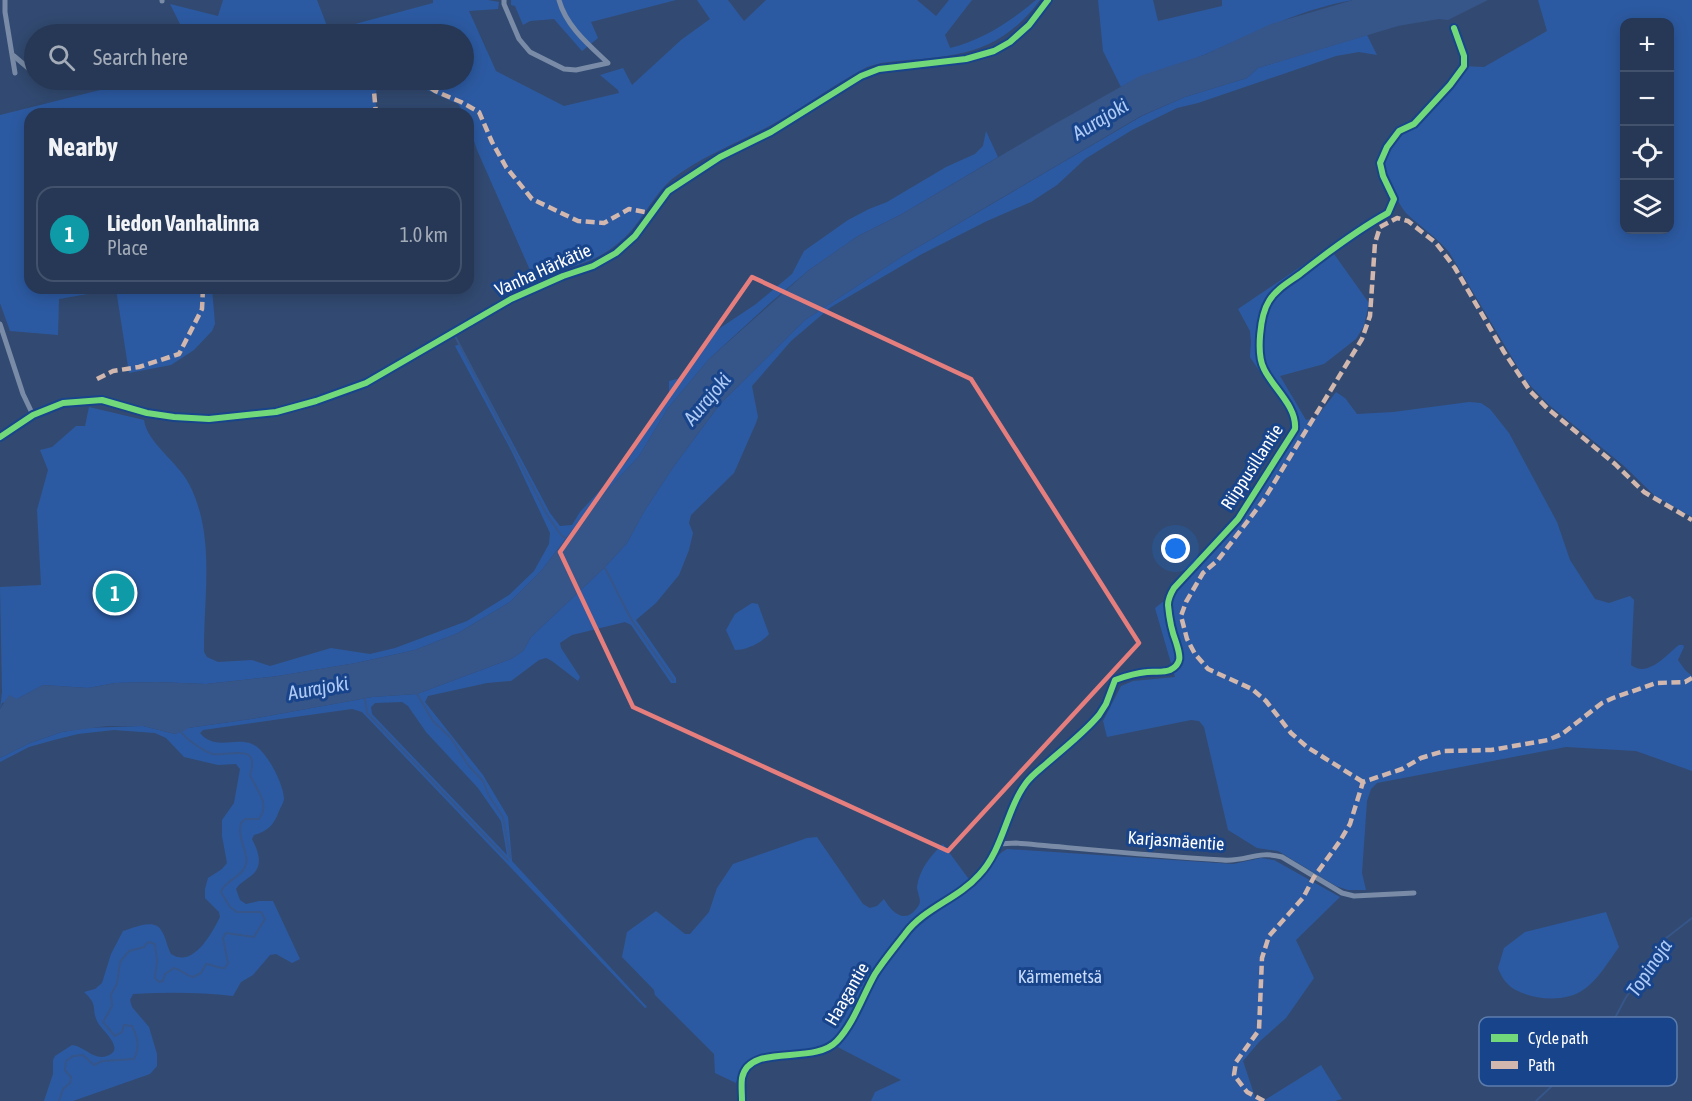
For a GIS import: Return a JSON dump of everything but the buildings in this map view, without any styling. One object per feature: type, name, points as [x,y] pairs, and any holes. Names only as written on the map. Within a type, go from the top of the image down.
[{"type":"street","points":[[5,0],[15,73]]},
{"type":"street","points":[[504,0],[519,39],[530,52],[564,69],[582,69],[608,63],[570,24],[559,0]]},
{"type":"street","name":"Vanha Härkätie","points":[[0,437],[33,415],[63,403],[102,400],[147,413],[209,419],[286,409],[366,383],[511,299],[563,276],[593,266],[616,253],[635,236],[668,191],[720,157],[771,132],[861,76],[879,69],[966,58],[994,51],[1010,42],[1029,25],[1048,0]]},
{"type":"street","name":"Riippusillantie","points":[[998,844],[1025,783],[1100,715],[1115,680],[1127,675],[1162,672],[1177,664],[1180,657],[1168,605],[1170,596],[1184,577],[1238,519],[1295,429],[1296,420],[1288,404],[1263,368],[1260,358],[1263,317],[1268,302],[1275,292],[1329,252],[1388,213],[1392,206],[1392,192],[1383,176],[1380,163],[1387,147],[1399,131],[1414,124],[1450,85],[1464,66],[1464,56],[1454,28]]},
{"type":"street","points":[[13,54],[24,64]]},
{"type":"street","points":[[0,324],[23,394],[33,415]]},
{"type":"street","name":"Karjasmäentie","points":[[998,844],[1016,843],[1227,861],[1262,853],[1271,854],[1282,857],[1342,893],[1354,896],[1414,893]]},
{"type":"street","name":"Haagantie","points":[[742,1101],[742,1078],[746,1068],[754,1061],[767,1057],[811,1054],[825,1050],[836,1042],[877,972],[907,931],[923,915],[966,889],[982,873],[998,844]]},
{"type":"highlighted area","points":[[752,277],[971,379],[1139,643],[948,851],[633,707],[560,552]]},
{"type":"green space","points":[[223,0],[317,0],[326,24],[180,24],[170,4],[218,16]]},
{"type":"green space","points":[[433,0],[499,2],[498,9],[469,11],[496,71],[564,106],[619,93],[600,75],[623,68],[632,85],[681,40],[710,19],[697,0],[728,0],[744,21],[766,0],[917,0],[936,16],[949,0],[972,0],[945,35],[950,48],[985,35],[1036,0],[1040,0],[1023,20],[988,45],[949,56],[881,63],[867,67],[785,117],[708,156],[672,179],[627,235],[603,254],[562,270],[531,276],[477,150],[474,141],[474,108],[461,108],[458,104],[427,90],[474,90],[474,24],[355,24],[433,3]]},
{"type":"green space","points":[[511,0],[676,0],[591,22],[598,38],[582,51],[554,19],[530,21],[523,25],[515,6],[511,5]]},
{"type":"green space","points":[[1098,0],[1153,0],[1158,21],[1222,6],[1222,0],[1353,0],[1296,16],[1121,87],[1103,51]]},
{"type":"green space","points":[[1538,0],[1692,0],[1692,517],[1655,496],[1623,465],[1549,405],[1526,381],[1449,252],[1407,214],[1393,190],[1383,163],[1390,149],[1462,66],[1484,67],[1547,31]]},
{"type":"green space","points":[[1367,35],[1377,55],[1359,52],[1336,56],[1177,108],[1132,130],[1085,159],[1057,185],[1031,202],[922,254],[831,307],[791,341],[752,386],[758,417],[756,423],[734,473],[691,515],[689,523],[693,533],[679,575],[656,603],[636,620],[676,678],[676,683],[671,683],[631,625],[625,622],[572,635],[560,643],[580,677],[578,681],[546,658],[539,660],[511,681],[487,683],[428,696],[425,702],[483,775],[508,817],[512,861],[647,1007],[645,1008],[362,712],[352,709],[203,730],[200,733],[218,743],[245,742],[257,747],[268,759],[277,776],[283,792],[283,803],[270,827],[254,835],[252,839],[259,864],[253,874],[236,889],[240,900],[246,904],[273,901],[300,959],[292,963],[276,954],[270,955],[253,975],[241,982],[233,996],[183,993],[133,994],[130,1000],[132,1007],[149,1027],[157,1054],[157,1066],[150,1074],[73,1101],[44,1101],[53,1074],[55,1056],[72,1045],[98,1057],[107,1056],[114,1049],[111,1039],[97,1021],[92,1000],[84,992],[95,989],[102,983],[111,954],[123,931],[149,924],[158,926],[171,954],[179,957],[187,957],[194,953],[212,932],[220,917],[219,912],[205,898],[205,889],[208,878],[227,863],[222,836],[222,820],[234,803],[240,769],[236,764],[218,765],[184,757],[166,738],[155,733],[114,730],[78,734],[29,747],[0,762],[0,758],[30,743],[62,732],[85,728],[143,726],[175,734],[188,728],[372,697],[417,694],[511,659],[523,651],[531,637],[627,543],[645,510],[674,466],[720,404],[805,320],[903,256],[1142,116],[1185,97],[1247,78],[1258,68]],"holes":[[[402,702],[408,706],[426,732],[478,788],[501,821],[507,855],[372,714],[371,707],[375,703]]]},
{"type":"green space","points":[[100,90],[376,90],[376,108],[28,108]]},
{"type":"green space","points":[[24,109],[24,294],[88,294],[59,299],[58,335],[10,331],[0,303],[0,115]]},
{"type":"green space","points":[[986,131],[998,157],[902,214],[858,236],[809,270],[770,303],[709,359],[668,408],[639,456],[584,515],[541,571],[510,602],[458,633],[415,650],[278,676],[206,684],[115,683],[88,688],[43,685],[17,699],[2,703],[0,709],[2,692],[0,587],[41,585],[37,510],[48,470],[40,450],[52,447],[76,426],[85,426],[89,407],[144,420],[151,437],[189,484],[197,502],[205,541],[204,652],[207,657],[218,662],[252,660],[270,666],[331,648],[370,654],[395,648],[467,621],[509,595],[534,571],[549,544],[550,533],[511,450],[455,346],[460,344],[550,513],[560,526],[572,525],[580,512],[627,461],[669,396],[669,381],[681,378],[711,334],[756,304],[792,274],[804,251],[848,220],[887,202],[946,167],[975,154],[983,146]]},
{"type":"green space","points":[[1321,253],[1334,254],[1369,303],[1364,326],[1356,339],[1324,364],[1280,376],[1306,420],[1316,418],[1336,392],[1345,398],[1357,414],[1393,412],[1469,402],[1481,403],[1490,409],[1509,433],[1557,522],[1570,560],[1595,599],[1609,603],[1630,596],[1634,600],[1631,665],[1644,669],[1650,667],[1679,645],[1683,645],[1678,660],[1692,676],[1692,771],[1636,751],[1566,747],[1377,783],[1371,789],[1367,801],[1362,873],[1366,890],[1348,890],[1336,886],[1278,851],[1257,848],[1228,830],[1204,727],[1199,721],[1191,720],[1107,737],[1103,721],[1121,686],[1133,681],[1175,677],[1155,608],[1177,591],[1241,521],[1299,429],[1250,357],[1250,331],[1238,309]]},
{"type":"green space","points":[[117,294],[212,294],[215,324],[212,331],[194,350],[171,365],[129,373]]},
{"type":"green space","points":[[752,603],[758,604],[769,634],[754,645],[735,650],[726,630],[735,614]]},
{"type":"green space","name":"Kärmemetsä","points":[[817,837],[863,904],[870,908],[877,906],[884,899],[895,913],[904,916],[909,915],[919,905],[917,887],[920,875],[930,858],[943,844],[975,886],[993,861],[1007,849],[1233,864],[1261,858],[1274,860],[1340,897],[1296,940],[1314,978],[1286,1018],[1259,1042],[1243,1061],[1255,1097],[1263,1101],[871,1101],[875,1092],[901,1080],[830,1043],[802,1051],[763,1054],[743,1068],[736,1083],[715,1073],[714,1054],[655,995],[654,990],[622,957],[627,932],[656,911],[685,934],[690,934],[709,912],[717,888],[733,864],[807,838]]},
{"type":"green space","points":[[1606,912],[1619,947],[1598,976],[1583,990],[1567,997],[1537,997],[1511,987],[1503,979],[1498,968],[1504,948],[1525,932]]},
{"type":"green space","points":[[1321,1065],[1342,1099],[1335,1101],[1263,1101]]},
{"type":"water","name":"Aurajoki","points":[[1353,0],[1488,0],[1448,20],[1439,19],[1398,26],[1258,68],[1247,78],[1185,97],[1141,116],[903,256],[805,320],[720,404],[674,466],[645,510],[627,543],[531,637],[523,651],[511,659],[417,694],[372,697],[188,728],[175,734],[143,726],[107,726],[62,732],[30,743],[0,758],[0,709],[9,695],[17,699],[43,685],[88,688],[115,683],[206,684],[278,676],[415,650],[458,633],[510,602],[541,571],[584,515],[639,456],[668,408],[709,359],[809,270],[858,236],[902,214],[1140,76],[1204,55],[1271,24]]},
{"type":"waterway","points":[[454,334],[547,515],[561,535],[568,540]]},
{"type":"waterway","points":[[603,564],[631,619],[673,680]]},
{"type":"waterway","points":[[417,694],[433,721],[451,738],[468,765],[483,781],[489,796],[503,817],[510,857]]},
{"type":"waterway","points":[[365,699],[367,713],[508,860]]},
{"type":"waterway","points":[[59,1101],[63,1089],[70,1083],[71,1077],[65,1070],[66,1061],[73,1056],[83,1055],[94,1065],[102,1061],[134,1059],[138,1042],[132,1026],[124,1025],[122,1032],[115,1036],[103,1022],[112,1006],[111,994],[117,984],[120,962],[129,951],[144,947],[148,942],[155,944],[157,961],[155,978],[159,982],[163,981],[165,974],[174,968],[193,977],[201,973],[206,964],[225,968],[228,963],[223,938],[226,933],[254,937],[265,919],[261,912],[237,912],[230,907],[221,892],[246,864],[241,823],[245,819],[259,819],[264,807],[250,775],[251,758],[241,753],[213,754],[189,740],[179,729]]},
{"type":"waterway","name":"Topinoja","points":[[1616,1017],[1665,939],[1692,918]]},
{"type":"waterway","name":"Topinoja","points":[[1536,1101],[1552,1086]]},
{"type":"marked path","points":[[374,90],[375,108]]},
{"type":"marked path","points":[[434,90],[472,108]]},
{"type":"marked path","points":[[474,109],[479,112],[506,167],[532,199],[578,221],[604,223],[629,209],[650,213]]},
{"type":"marked path","points":[[1363,782],[1307,747],[1291,733],[1266,701],[1252,689],[1208,669],[1195,654],[1187,639],[1181,616],[1186,602],[1203,573],[1218,560],[1263,501],[1362,339],[1370,316],[1375,243],[1380,227],[1397,218],[1408,221],[1436,243],[1455,268],[1504,352],[1530,391],[1644,492],[1692,520]]},
{"type":"marked path","points":[[97,379],[113,371],[139,367],[179,354],[202,309],[203,294]]},
{"type":"marked path","points":[[1264,1101],[1247,1092],[1234,1075],[1236,1062],[1259,1030],[1262,958],[1269,936],[1303,898],[1314,877],[1350,824],[1363,782],[1444,751],[1491,750],[1548,740],[1562,734],[1602,703],[1613,698],[1656,683],[1685,682],[1692,678]]},
{"type":"cycle path","points":[[0,437],[33,415],[63,403],[102,400],[147,413],[209,419],[276,412],[366,383],[511,299],[563,276],[593,266],[616,253],[635,236],[668,191],[720,157],[771,132],[861,76],[879,69],[966,59],[994,51],[1010,42],[1029,25],[1048,0]]},
{"type":"cycle path","points":[[742,1101],[742,1078],[747,1067],[769,1057],[813,1052],[827,1048],[837,1041],[853,1017],[875,974],[913,925],[971,883],[987,865],[1026,783],[1099,715],[1115,680],[1139,673],[1167,671],[1179,661],[1168,605],[1169,598],[1174,588],[1238,519],[1295,429],[1292,413],[1264,369],[1260,354],[1260,335],[1266,307],[1275,293],[1283,286],[1343,242],[1388,213],[1394,199],[1383,176],[1380,163],[1387,147],[1399,131],[1414,124],[1450,85],[1464,66],[1464,56],[1454,28]]},
{"type":"place","name":"Liedon Vanhalinna","points":[[115,593]]}]
